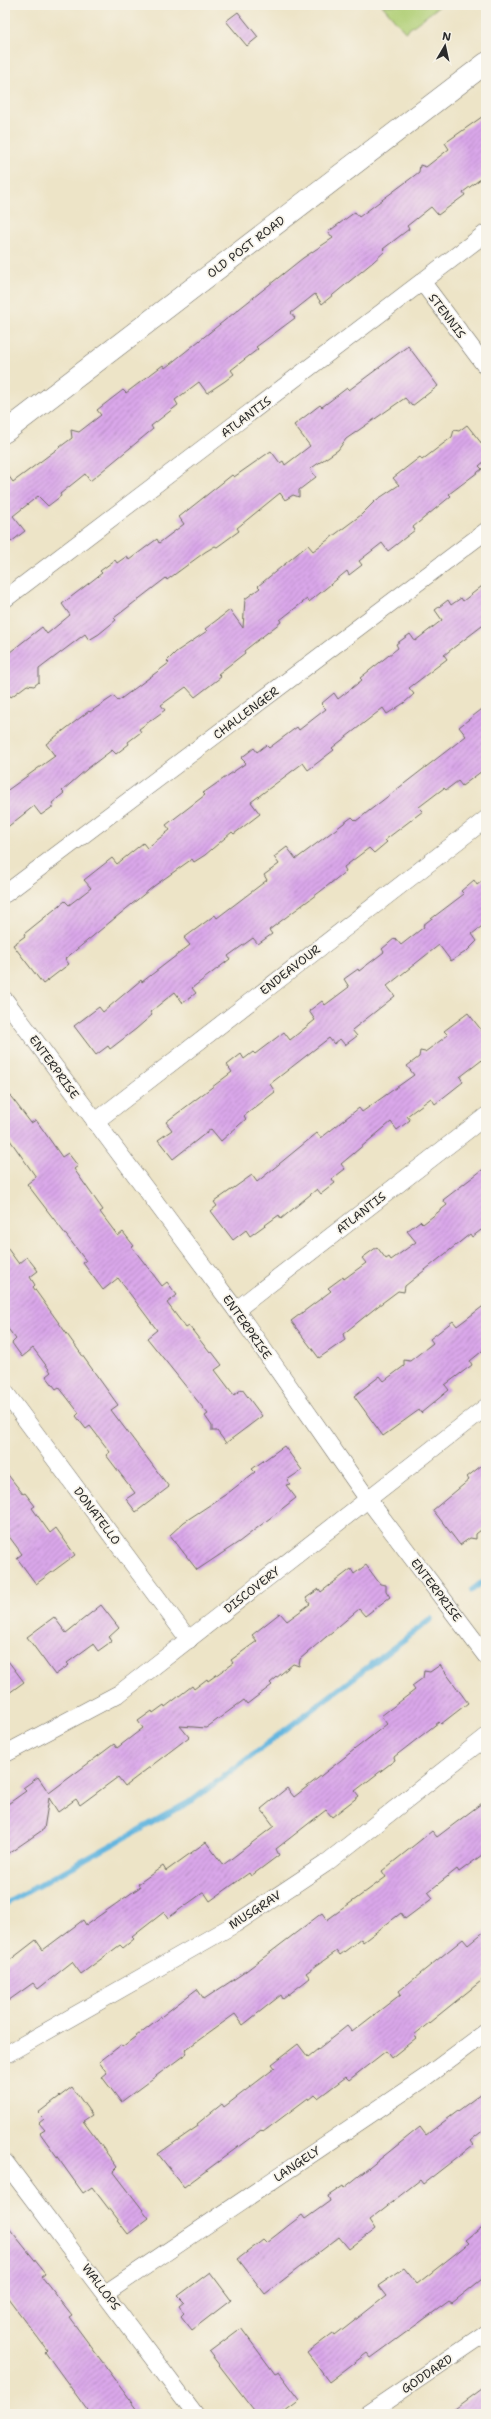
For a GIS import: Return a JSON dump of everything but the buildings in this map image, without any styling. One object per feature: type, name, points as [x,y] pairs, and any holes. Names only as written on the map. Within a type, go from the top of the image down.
[{"type":"street","name":"OLD POST ROAD","points":[[5,432],[486,63]]},
{"type":"street","name":"ATLANTIS","points":[[5,599],[423,283],[486,233]]},
{"type":"street","name":"STENNIS","points":[[423,283],[486,368]]},
{"type":"street","name":"CHALLENGER","points":[[5,894],[486,531]]},
{"type":"street","name":"ENDEAVOUR","points":[[95,1122],[486,819]]},
{"type":"street","name":"ENTERPRISE","points":[[5,1000],[236,1310],[367,1498],[486,1656]]},
{"type":"street","name":"ATLANTIS","points":[[236,1310],[486,1116]]},
{"type":"street","name":"DONATELLO","points":[[5,1392],[189,1640]]},
{"type":"street","name":"DISCOVERY","points":[[5,1754],[120,1693],[367,1498],[486,1407]]},
{"type":"street","name":"MUSGRAV","points":[[5,2055],[235,1924],[325,1864],[486,1737]]},
{"type":"street","name":"LANGELY","points":[[106,2293],[427,2076],[486,2032]]},
{"type":"street","name":"WALLOPS","points":[[5,2162],[106,2293],[195,2414]]},
{"type":"street","name":"GODDARD","points":[[367,2414],[486,2333]]},
{"type":"green space","points":[[382,5],[441,5],[405,32]]},
{"type":"waterway","points":[[472,1590],[486,1579]]},
{"type":"waterway","points":[[5,1904],[193,1800],[431,1619]]}]
